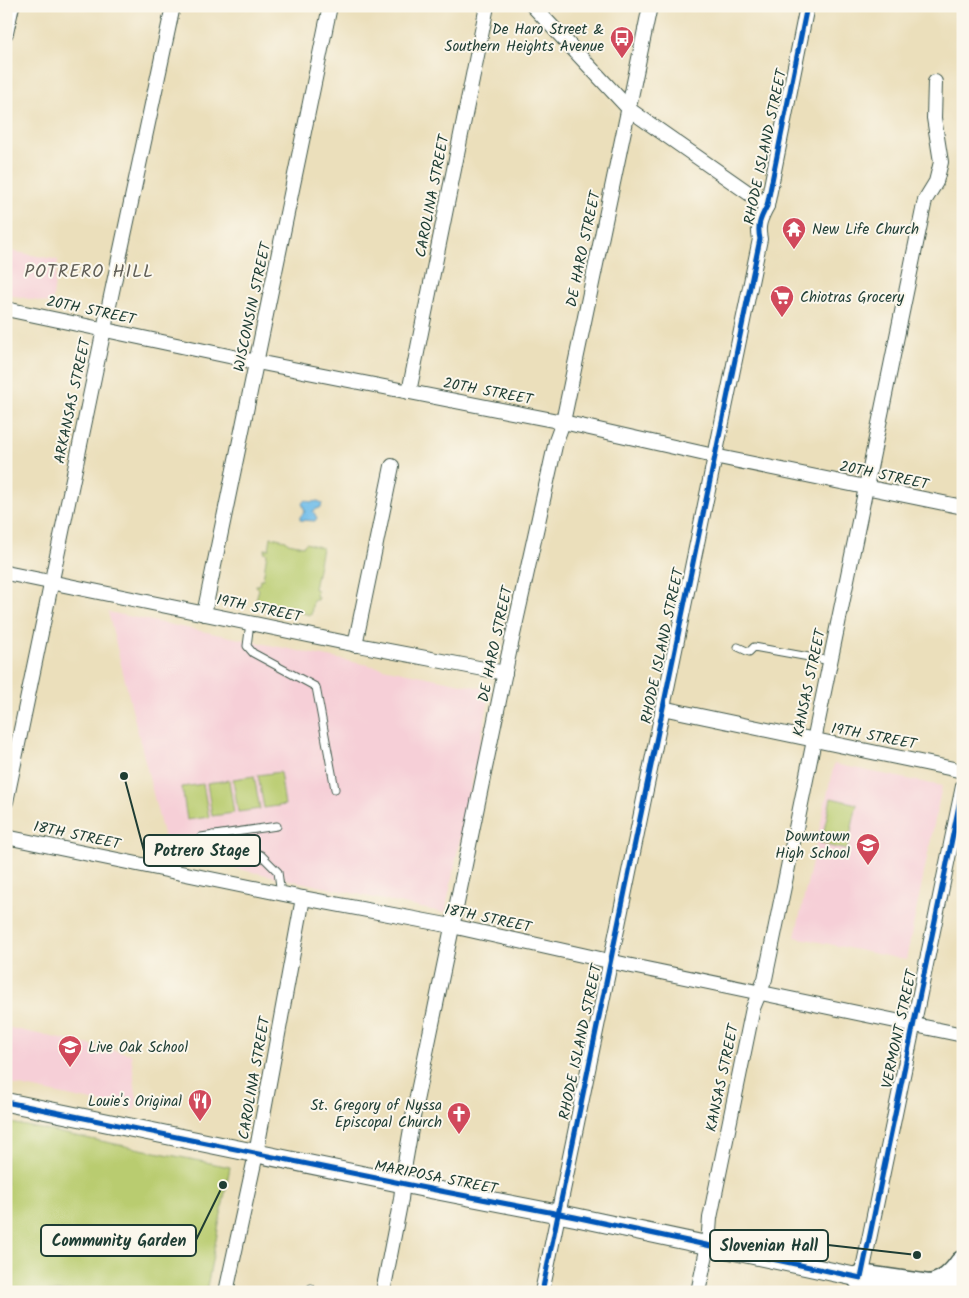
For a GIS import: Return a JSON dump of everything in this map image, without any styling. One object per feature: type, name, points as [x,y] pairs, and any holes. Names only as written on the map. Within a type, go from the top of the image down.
[{"type":"highway","points":[[861,1278],[930,1288],[949,1281],[963,1264]]},
{"type":"street","points":[[6,33],[12,6]]},
{"type":"street","name":"ARKANSAS STREET","points":[[6,802],[173,6]]},
{"type":"street","name":"WISCONSIN STREET","points":[[204,614],[330,6]]},
{"type":"street","name":"CAROLINA STREET","points":[[409,392],[488,6]]},
{"type":"street","points":[[533,6],[630,110],[767,206]]},
{"type":"street","name":"DE HARO STREET","points":[[383,1292],[402,1199],[415,1106],[452,926],[556,441],[563,422],[630,110],[650,6]]},
{"type":"street","name":"RHODE ISLAND STREET","points":[[542,1292],[760,239],[767,231],[770,217],[767,206],[807,6]]},
{"type":"street","name":"KANSAS STREET","points":[[698,1292],[708,1245],[710,1218],[749,1026],[753,1008],[765,979],[926,200],[940,172],[940,151],[934,118],[935,82]]},
{"type":"street","name":"20TH STREET","points":[[6,309],[257,362],[563,422],[714,456],[963,507]]},
{"type":"street","points":[[355,645],[392,466]]},
{"type":"street","name":"19TH STREET","points":[[6,573],[355,645],[505,673]]},
{"type":"street","name":"19TH STREET","points":[[662,708],[963,771]]},
{"type":"street","name":"VERMONT STREET","points":[[861,1278],[963,786]]},
{"type":"street","name":"18TH STREET","points":[[6,837],[281,894],[452,926],[963,1035]]},
{"type":"street","name":"CAROLINA STREET","points":[[227,1291],[256,1154],[303,898]]},
{"type":"street","name":"MARIPOSA STREET","points":[[6,1102],[558,1214],[861,1278]]},
{"type":"lane","points":[[250,623],[247,646],[253,653],[316,686],[335,789]]},
{"type":"lane","points":[[738,647],[749,652],[754,648],[831,661]]},
{"type":"lane","points":[[201,837],[277,826]]},
{"type":"lane","points":[[213,836],[260,855],[278,872],[281,894]]},
{"type":"shaded area","points":[[6,250],[58,260],[52,304],[6,294]]},
{"type":"shaded area","points":[[108,612],[491,690],[445,913],[168,854]]},
{"type":"shaded area","name":"Downtown High School","points":[[834,764],[942,786],[906,960],[795,937]]},
{"type":"shaded area","name":"Live Oak School","points":[[6,1027],[131,1054],[137,1101],[135,1110],[6,1083]]},
{"type":"green space","points":[[271,537],[286,540],[288,543],[303,546],[306,543],[322,548],[314,589],[317,590],[316,596],[318,597],[317,600],[313,600],[311,615],[255,603],[259,589],[256,585],[259,585],[260,579],[263,579],[267,553],[264,552],[265,549],[269,549]]},
{"type":"green space","points":[[280,772],[285,805],[264,808],[258,775]]},
{"type":"green space","points":[[254,776],[260,809],[238,812],[233,779]]},
{"type":"green space","points":[[229,780],[234,813],[212,816],[207,783]]},
{"type":"green space","points":[[203,784],[209,817],[187,820],[182,787]]},
{"type":"green space","points":[[831,798],[857,804],[847,850],[821,844]]},
{"type":"green space","points":[[6,1122],[230,1167],[206,1292],[6,1292]]},
{"type":"water","points":[[305,500],[322,503],[321,507],[313,511],[317,518],[315,521],[300,520],[305,511],[302,503]]},
{"type":"cycle path","points":[[542,1292],[760,239],[760,222],[767,206],[807,6]]},
{"type":"cycle path","points":[[6,1102],[575,1217],[861,1278],[963,786]]},
{"type":"place","name":"De Haro Street & Southern Heights Avenue","points":[[622,59]]},
{"type":"place","name":"New Life Church","points":[[794,250]]},
{"type":"place","name":"Chiotras Grocery","points":[[782,318]]},
{"type":"place","name":"Potrero Stage","points":[[124,776]]},
{"type":"place","name":"Downtown High School","points":[[868,866]]},
{"type":"place","name":"Live Oak School","points":[[70,1068]]},
{"type":"place","name":"Louie's Original","points":[[200,1122]]},
{"type":"place","name":"St. Gregory of Nyssa Episcopal Church","points":[[459,1135]]},
{"type":"place","name":"Community Garden","points":[[223,1185]]},
{"type":"place","name":"Slovenian Hall","points":[[917,1255]]},
{"type":"district","name":"POTRERO HILL","points":[[89,271]]}]
